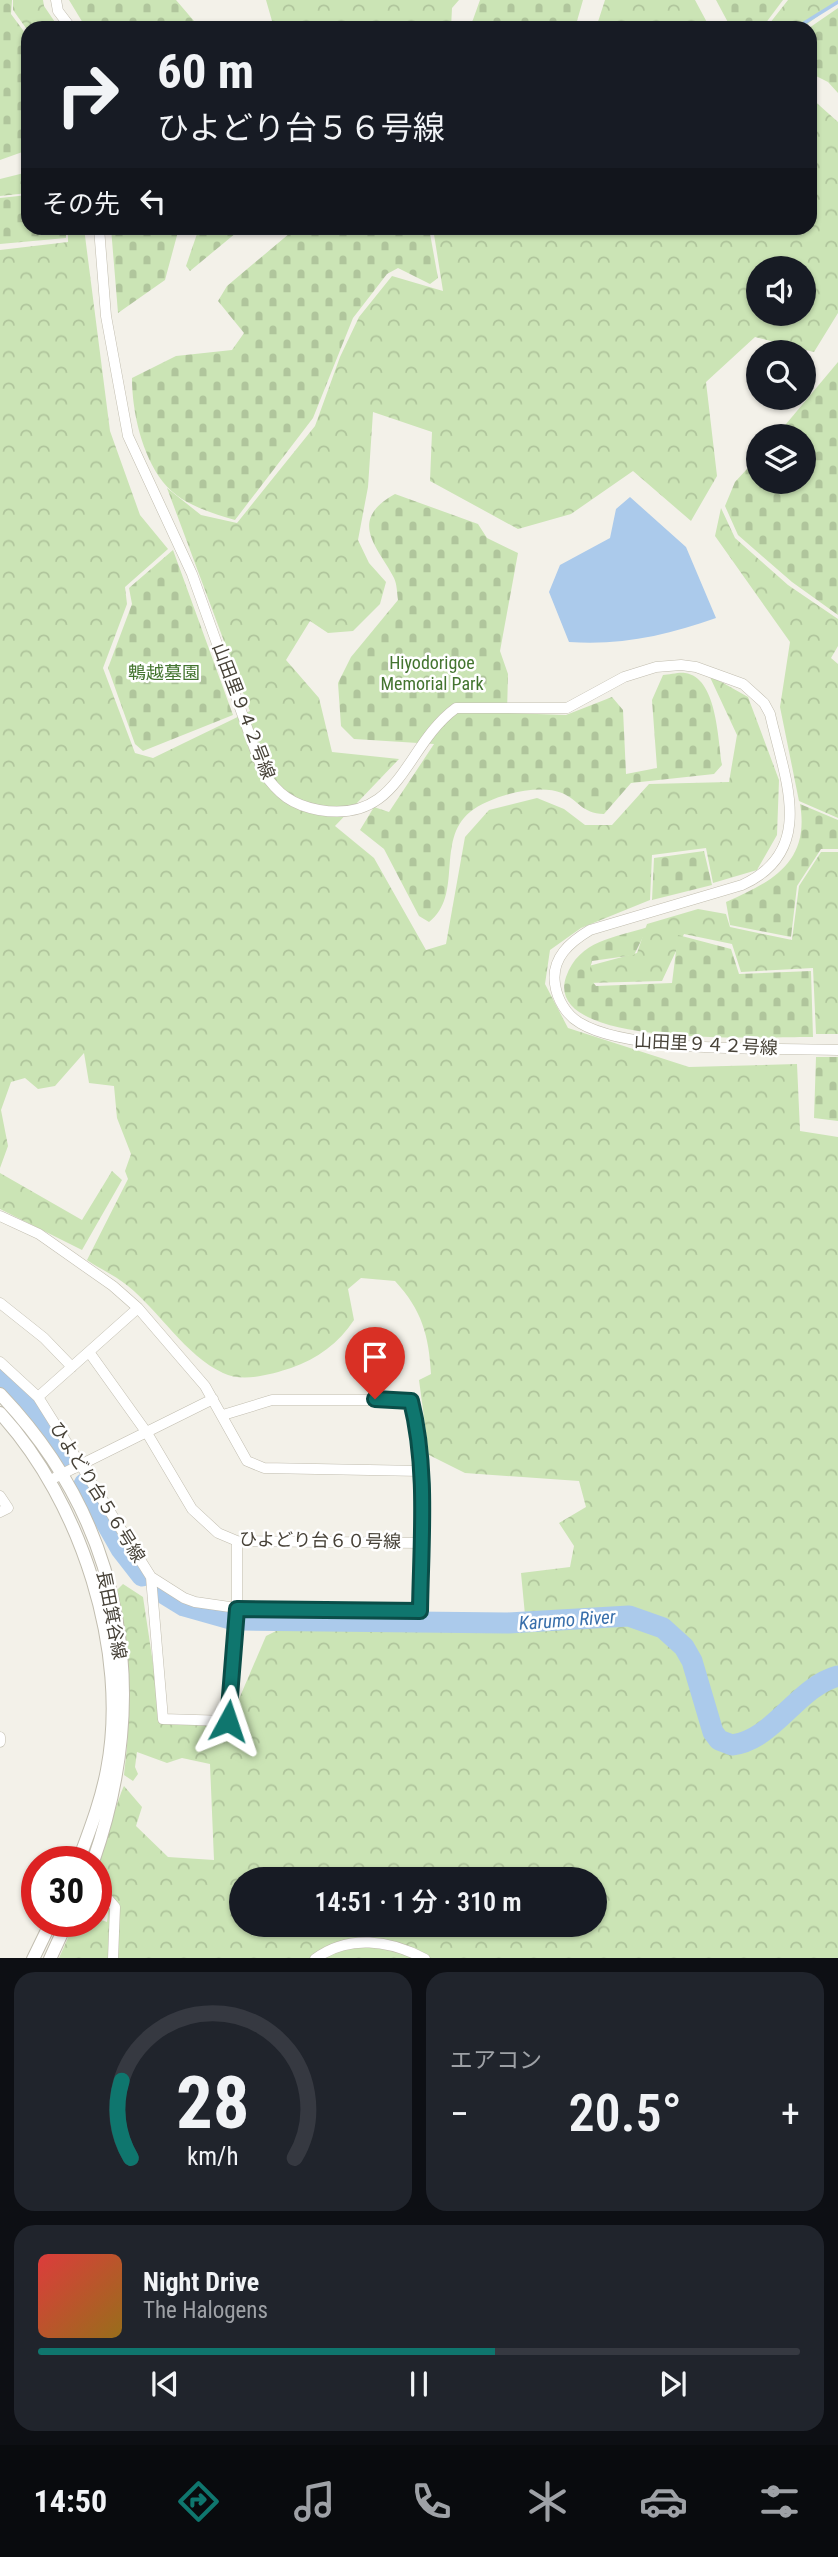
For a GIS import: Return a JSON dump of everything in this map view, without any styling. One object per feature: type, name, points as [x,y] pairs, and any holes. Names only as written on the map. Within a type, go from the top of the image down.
[{"type":"street","points":[[56,0],[58,11],[66,21]]},
{"type":"street","name":"山田里９４２号線","points":[[100,235],[106,316],[128,436],[192,574],[263,772],[277,793],[300,806],[323,810],[349,810],[372,805],[395,787],[416,752],[444,716],[456,708],[567,708],[624,677],[656,667],[696,667],[743,684],[764,703],[771,714],[790,809],[790,829],[781,856],[760,877],[742,885],[590,930],[574,939],[559,957],[554,974],[555,986],[570,1016],[582,1025],[626,1039],[838,1050]]},
{"type":"street","points":[[0,1216],[39,1234],[113,1286],[138,1308],[169,1340],[212,1399],[247,1461],[264,1468],[421,1471]]},
{"type":"street","points":[[0,1303],[44,1338],[72,1367]]},
{"type":"street","points":[[38,1397],[138,1308]]},
{"type":"street","name":"ひよどり台６０号線","points":[[89,1352],[147,1433],[192,1510],[218,1533],[237,1541],[421,1543]]},
{"type":"street","name":"ひよどり台５６号線","points":[[0,1362],[38,1397],[84,1466],[151,1577],[195,1602],[237,1609],[420,1611],[421,1471],[411,1401],[272,1399],[223,1415]]},
{"type":"street","name":"長田箕谷線","points":[[0,1394],[47,1450],[62,1475],[99,1551],[119,1628],[124,1682],[123,1731],[108,1820],[99,1846]]},
{"type":"street","points":[[49,1480],[84,1466],[212,1399]]},
{"type":"street","name":"長田箕谷線","points":[[0,1413],[49,1480],[85,1556],[105,1630],[111,1683],[107,1770],[83,1846]]},
{"type":"street","points":[[0,1496],[8,1508],[0,1512]]},
{"type":"street","points":[[151,1577],[163,1719],[228,1721],[237,1609],[237,1541]]},
{"type":"street","points":[[112,1904],[115,1907],[113,1958]]},
{"type":"street","points":[[33,1958],[44,1937]]},
{"type":"street","points":[[50,1958],[60,1937]]},
{"type":"street","points":[[315,1958],[340,1944],[364,1942],[388,1944],[425,1958]]},
{"type":"green space","points":[[0,0],[12,0],[11,14],[21,28],[21,152],[0,160]]},
{"type":"green space","points":[[13,0],[43,0],[54,21],[21,21],[13,10]]},
{"type":"green space","points":[[69,0],[176,0],[194,21],[82,21]]},
{"type":"green space","points":[[266,0],[459,0],[452,8],[451,21],[272,21]]},
{"type":"green space","points":[[480,0],[583,0],[577,21],[472,21]]},
{"type":"green space","points":[[605,0],[695,0],[706,21],[598,21]]},
{"type":"green space","points":[[716,0],[783,0],[767,21],[727,21]]},
{"type":"green space","points":[[788,0],[838,0],[811,21],[772,21]]},
{"type":"green space","points":[[838,8],[838,93],[828,82],[817,76],[817,22]]},
{"type":"green space","points":[[817,103],[838,122],[838,313],[816,349],[816,340],[767,340],[755,337],[746,340],[746,345],[706,382],[717,476],[691,521],[633,471],[571,514],[518,529],[430,481],[432,432],[373,412],[368,487],[358,540],[369,563],[386,582],[380,604],[353,631],[328,633],[310,621],[286,660],[319,698],[332,752],[399,759],[335,826],[374,858],[426,950],[446,944],[465,837],[489,810],[537,798],[564,809],[585,825],[612,825],[649,784],[729,782],[737,735],[709,675],[748,697],[779,780],[777,835],[757,870],[713,883],[706,848],[652,855],[650,900],[581,928],[550,950],[545,984],[568,1028],[689,1067],[797,1064],[800,1131],[838,1137],[838,1958],[59,1958],[68,1937],[112,1937],[112,1846],[105,1846],[124,1786],[142,1807],[136,1826],[168,1857],[214,1860],[210,1764],[182,1758],[167,1763],[137,1752],[135,1767],[138,1774],[133,1781],[124,1775],[129,1705],[127,1661],[115,1592],[123,1584],[143,1597],[162,1723],[227,1727],[266,1636],[280,1629],[312,1624],[525,1615],[521,1573],[570,1567],[574,1546],[559,1523],[586,1507],[579,1481],[465,1473],[429,1455],[419,1380],[431,1374],[426,1336],[412,1302],[395,1281],[361,1278],[348,1289],[354,1320],[334,1343],[318,1355],[275,1373],[239,1377],[223,1373],[209,1365],[185,1344],[140,1296],[87,1260],[128,1179],[125,1171],[131,1154],[117,1118],[114,1086],[89,1083],[84,1053],[55,1086],[38,1089],[25,1078],[11,1082],[1,1110],[8,1146],[0,1168],[0,250],[68,242],[68,235],[85,235],[110,431],[140,515],[168,549],[125,587],[127,604],[103,668],[135,753],[153,758],[250,711],[167,488],[201,515],[237,523],[315,426],[340,357],[359,317],[392,276],[443,291],[434,235],[817,235]]},
{"type":"green space","points":[[21,174],[21,194],[0,196],[0,179]]},
{"type":"green space","points":[[21,196],[21,235],[66,235],[66,238],[0,244],[0,198]]},
{"type":"green space","points":[[112,235],[177,235],[165,280],[118,313]]},
{"type":"green space","points":[[197,235],[234,235],[190,271],[186,266]]},
{"type":"green space","points":[[288,235],[430,235],[438,278],[430,284],[398,268],[387,274],[353,318],[313,418],[235,520],[187,502],[163,482],[149,459],[140,433],[132,378],[176,356],[232,350],[244,333],[218,301],[227,286]]},
{"type":"green space","points":[[838,362],[838,615],[792,582],[738,535],[725,506],[735,482],[746,470],[746,494],[816,494],[816,424],[786,424],[798,410],[816,410],[816,388]]},
{"type":"green space","name":"Hiyodorigoe Memorial Park","points":[[395,494],[478,524],[487,538],[518,553],[500,651],[508,674],[507,713],[566,715],[612,697],[623,710],[626,774],[657,768],[652,700],[663,675],[685,673],[696,677],[710,697],[722,765],[714,774],[631,783],[604,814],[585,809],[562,793],[552,790],[527,790],[501,796],[479,806],[460,824],[451,852],[445,898],[439,911],[429,922],[419,916],[384,849],[360,830],[374,807],[389,812],[434,744],[354,739],[341,726],[338,683],[351,657],[398,600],[395,580],[370,535],[369,525],[372,514],[380,504]]},
{"type":"green space","points":[[721,508],[735,538],[788,585],[838,619],[838,646],[831,658],[838,664],[838,818],[799,801],[780,707],[790,642],[715,536]]},
{"type":"green space","name":"鵯越墓園","points":[[173,550],[233,715],[143,751],[135,744],[108,668],[132,604],[129,588]]},
{"type":"green space","points":[[800,804],[838,820],[838,849],[821,849],[797,886],[791,937],[730,925],[726,902],[772,877],[793,855],[802,824]]},
{"type":"green space","points":[[704,851],[712,885],[652,900],[654,858]]},
{"type":"green space","points":[[821,852],[838,852],[838,1034],[816,1034],[813,968],[741,972],[732,944],[684,934],[662,981],[588,983],[585,967],[637,953],[647,924],[698,909],[726,914],[730,927],[792,940],[799,886]]},
{"type":"green space","points":[[648,927],[634,955],[592,961],[588,976],[596,986],[672,983],[678,935],[731,949],[739,974],[811,971],[813,1037],[711,1037],[623,1028],[589,1017],[568,1001],[566,977],[580,955],[599,942]]},
{"type":"green space","points":[[816,1057],[838,1057],[838,1121],[814,1118]]},
{"type":"green space","points":[[112,1171],[122,1180],[82,1250],[0,1209],[0,1173],[82,1220]]},
{"type":"water","points":[[630,497],[686,547],[716,618],[644,638],[569,642],[549,592],[560,565],[610,538],[616,509]]},
{"type":"waterway","points":[[807,21],[838,2]]},
{"type":"waterway","name":"Karumo River","points":[[0,1374],[47,1425],[69,1459]]},
{"type":"waterway","name":"Karumo River","points":[[84,1484],[121,1549],[142,1576]]},
{"type":"waterway","name":"Karumo River","points":[[158,1590],[184,1606],[230,1619]]},
{"type":"waterway","name":"Karumo River","points":[[242,1620],[508,1623],[629,1616],[663,1628],[684,1647],[692,1661],[713,1732],[719,1740],[732,1745],[761,1734],[810,1691],[838,1676]]},
{"type":"route","points":[[228,1721],[237,1609],[420,1611],[421,1457],[416,1420],[411,1401],[375,1399]]}]
